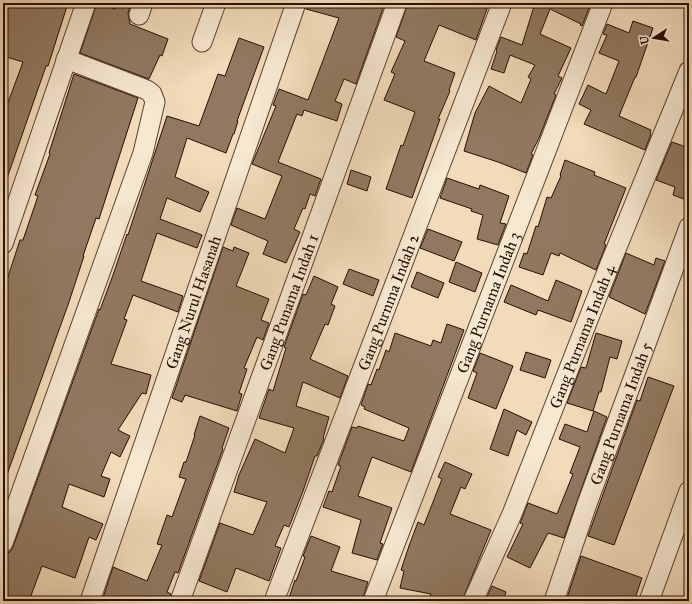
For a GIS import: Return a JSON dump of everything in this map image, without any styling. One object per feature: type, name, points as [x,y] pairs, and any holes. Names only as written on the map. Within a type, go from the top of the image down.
[{"type":"street","points":[[3,244],[86,3]]},
{"type":"street","points":[[202,42],[216,3]]},
{"type":"street","name":"Gang Nurul Hasanah","points":[[90,601],[296,3]]},
{"type":"street","name":"Gang Punama Indah 1","points":[[180,601],[397,3]]},
{"type":"street","name":"Gang Purnma Indah 2","points":[[274,601],[502,3]]},
{"type":"street","name":"Gang Purnama Indah 3","points":[[373,601],[603,3]]},
{"type":"street","points":[[3,543],[143,153],[155,102],[152,94],[147,90],[66,59]]},
{"type":"street","name":"Gang Purnama Indah 4","points":[[473,601],[512,514],[610,264],[689,71]]},
{"type":"street","name":"Gang Purnama Indah 5","points":[[554,601],[586,504],[689,227]]},
{"type":"street","points":[[649,601],[689,491]]},
{"type":"building","points":[[3,3],[68,3],[48,66],[46,66],[5,184],[3,184],[3,116],[23,62],[3,56]]},
{"type":"building","points":[[97,3],[115,9],[117,3],[131,3],[128,13],[130,24],[168,39],[162,56],[160,55],[149,79],[80,53]]},
{"type":"building","points":[[307,3],[385,3],[356,84],[344,79],[335,101],[342,104],[337,121],[304,110],[302,116],[297,114],[278,162],[321,179],[315,196],[310,194],[305,209],[303,208],[294,229],[300,232],[286,263],[263,254],[268,241],[231,225],[237,208],[265,219],[282,176],[252,164],[276,106],[273,105],[279,89],[308,100],[339,18],[306,9]]},
{"type":"building","points":[[408,3],[489,3],[476,40],[439,25],[424,61],[455,73],[412,198],[386,189],[401,145],[403,146],[415,112],[384,100],[395,74],[391,72],[405,41],[396,37]]},
{"type":"building","points":[[535,3],[591,3],[582,26],[580,25],[581,24],[550,9],[540,34],[571,48],[558,76],[562,78],[554,94],[556,95],[539,138],[531,154],[533,155],[526,173],[464,151],[475,113],[489,86],[521,103],[531,79],[528,77],[535,65],[510,55],[504,73],[491,69],[501,37],[522,45]]},
{"type":"building","points":[[633,21],[653,28],[636,77],[619,116],[651,130],[645,150],[584,124],[591,110],[579,104],[588,85],[606,94],[619,61],[599,53],[607,35],[603,34],[607,24],[629,33]]},
{"type":"building","points":[[239,38],[264,47],[226,153],[187,138],[175,177],[209,192],[200,212],[167,198],[160,219],[202,235],[197,248],[157,233],[141,281],[183,296],[178,312],[133,295],[124,319],[127,320],[111,364],[151,375],[146,394],[142,393],[118,430],[130,436],[120,457],[111,452],[101,476],[110,479],[104,497],[69,484],[62,507],[103,524],[96,540],[89,537],[75,578],[42,566],[29,601],[12,601],[3,598],[3,554],[10,552],[13,547],[99,309],[100,310],[127,234],[128,235],[167,116],[199,126],[218,74],[225,76]]},
{"type":"building","points":[[74,74],[138,98],[99,219],[96,218],[69,302],[3,483],[3,292],[20,240],[23,240],[38,196],[35,195],[50,154],[49,153]]},
{"type":"building","points":[[672,142],[689,148],[689,201],[673,195],[675,187],[656,180]]},
{"type":"building","points":[[565,160],[595,172],[594,175],[626,188],[604,244],[606,245],[596,270],[560,253],[559,256],[551,253],[543,275],[519,267],[524,253],[527,254],[536,226],[538,227],[547,197],[551,198],[561,176],[560,175]]},
{"type":"building","points":[[351,170],[371,177],[367,191],[347,184]]},
{"type":"building","points":[[447,178],[479,189],[480,185],[509,196],[500,223],[506,224],[498,245],[477,239],[483,215],[471,211],[472,209],[440,198]]},
{"type":"building","points":[[428,229],[462,242],[454,261],[420,248]]},
{"type":"building","points":[[223,247],[233,251],[234,247],[249,253],[236,286],[269,299],[261,320],[269,323],[263,340],[257,337],[244,368],[247,369],[239,393],[242,394],[237,411],[185,395],[182,402],[172,398]]},
{"type":"building","points":[[626,253],[654,265],[656,258],[665,261],[645,314],[609,297]]},
{"type":"building","points":[[456,262],[482,273],[475,292],[449,282]]},
{"type":"building","points":[[349,269],[379,280],[373,296],[343,284]]},
{"type":"building","points":[[417,272],[444,283],[438,298],[411,287]]},
{"type":"building","points":[[314,276],[338,287],[331,304],[335,306],[328,325],[325,324],[310,359],[348,376],[340,398],[303,382],[296,406],[329,417],[324,439],[317,456],[315,456],[289,527],[284,525],[275,546],[281,548],[269,581],[236,568],[227,592],[199,581],[220,523],[253,535],[267,502],[234,492],[239,475],[255,439],[285,453],[294,428],[259,418],[269,389],[273,391],[286,348],[284,347],[303,294],[306,295]]},
{"type":"building","points":[[556,280],[582,291],[571,322],[538,310],[536,315],[504,302],[511,285],[548,301]]},
{"type":"building","points":[[447,324],[464,330],[411,472],[372,457],[358,496],[392,508],[380,543],[383,544],[377,560],[352,553],[361,520],[323,507],[329,491],[332,492],[341,466],[338,465],[352,427],[357,428],[358,426],[404,441],[409,428],[364,409],[365,407],[361,405],[368,384],[371,385],[377,369],[379,370],[386,350],[389,352],[395,333],[431,346],[433,340],[441,343]]},
{"type":"building","points":[[596,333],[622,341],[617,359],[610,357],[601,392],[599,392],[593,411],[567,403],[581,367],[586,368]]},
{"type":"building","points":[[526,352],[551,360],[545,378],[520,370]]},
{"type":"building","points":[[480,353],[513,366],[496,409],[468,398],[477,373],[473,371]]},
{"type":"building","points":[[648,377],[674,386],[614,545],[588,536],[637,400],[640,401]]},
{"type":"building","points":[[504,409],[532,422],[526,435],[517,430],[508,456],[490,449]]},
{"type":"building","points":[[594,411],[607,417],[564,538],[548,533],[530,568],[507,557],[523,524],[520,523],[528,503],[557,514],[573,474],[570,473],[580,447],[559,439],[565,424],[587,432]]},
{"type":"building","points":[[200,416],[229,428],[222,448],[223,449],[178,573],[175,572],[167,592],[171,594],[169,601],[102,601],[113,567],[147,581],[162,545],[157,544],[167,515],[172,517],[186,479],[179,477],[184,462],[186,462]]},
{"type":"building","points":[[445,462],[472,474],[465,489],[461,487],[450,514],[491,530],[462,601],[428,601],[431,594],[400,588],[404,571],[401,570],[418,522],[424,525],[442,479],[438,477]]},
{"type":"building","points":[[311,536],[340,547],[331,571],[368,582],[362,601],[288,601],[305,557],[303,556]]},
{"type":"building","points":[[581,556],[642,578],[634,601],[566,601]]},
{"type":"building","points":[[492,586],[506,592],[503,601],[485,601]]}]
